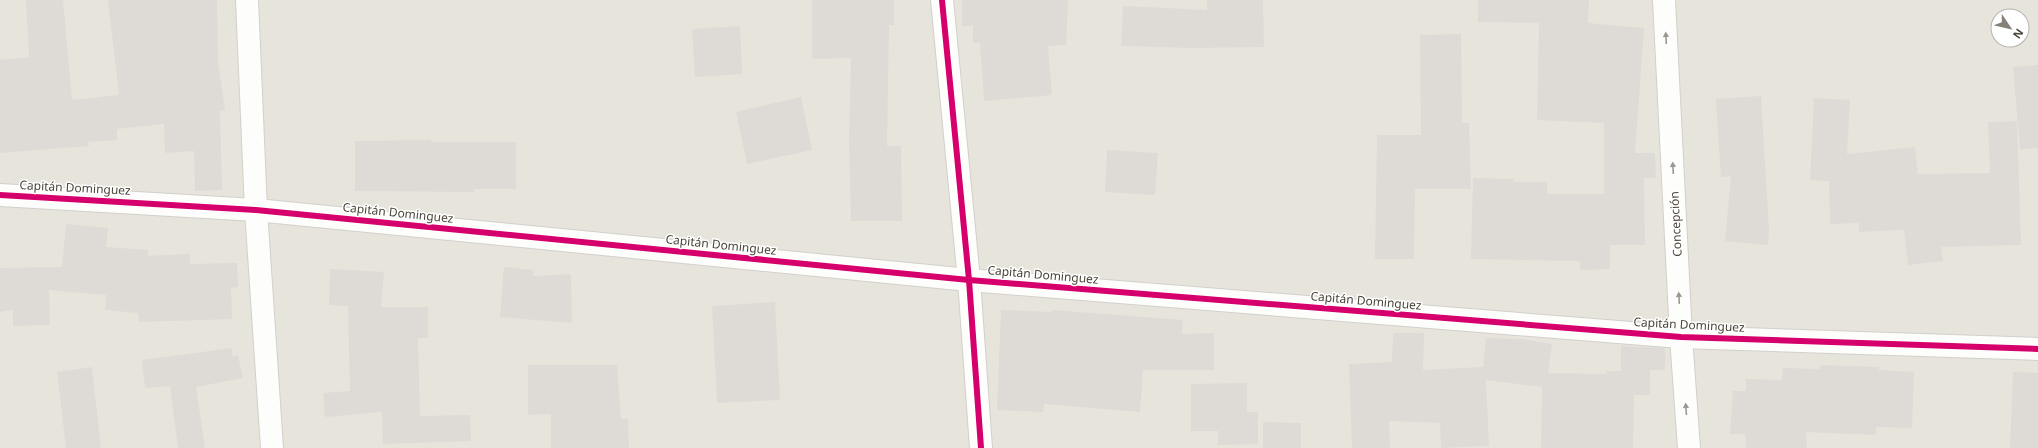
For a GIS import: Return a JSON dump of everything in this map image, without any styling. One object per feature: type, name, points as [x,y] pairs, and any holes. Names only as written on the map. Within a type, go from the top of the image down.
[{"type":"street","points":[[246,0],[256,210],[272,448]]},
{"type":"street","points":[[942,0],[969,280],[981,448]]},
{"type":"street","name":"Concepción","points":[[1664,0],[1681,337],[1689,448]]},
{"type":"street","name":"Capitán Dominguez","points":[[0,195],[256,210],[969,280],[1681,337],[2038,349]]},
{"type":"shaded area","points":[[0,0],[2038,0],[2038,448],[0,448]]},
{"type":"building","points":[[26,0],[63,0],[72,100],[119,95],[108,0],[217,0],[218,62],[225,110],[220,111],[222,190],[195,191],[194,151],[165,153],[164,124],[117,129],[117,140],[88,142],[89,146],[0,153],[0,60],[29,57]]},
{"type":"building","points":[[812,0],[894,0],[894,25],[889,25],[887,146],[901,146],[902,221],[851,221],[849,141],[851,58],[812,59]]},
{"type":"building","points":[[962,0],[1068,0],[1066,45],[1048,46],[1052,95],[984,101],[980,43],[973,43],[973,26],[962,26]]},
{"type":"building","points":[[1207,0],[1263,0],[1264,47],[1192,48],[1121,46],[1123,6],[1207,10]]},
{"type":"building","points":[[1478,0],[1589,0],[1588,23],[1644,28],[1635,153],[1655,153],[1656,178],[1644,178],[1645,245],[1610,245],[1610,269],[1580,270],[1580,261],[1471,259],[1473,178],[1514,179],[1514,182],[1547,182],[1547,194],[1604,194],[1604,123],[1537,120],[1539,23],[1478,22]]},
{"type":"building","points":[[740,26],[742,74],[695,77],[692,29]]},
{"type":"building","points":[[1461,34],[1462,123],[1469,123],[1471,189],[1415,189],[1414,259],[1375,259],[1377,135],[1421,135],[1420,35]]},
{"type":"building","points":[[2038,65],[2038,148],[2020,149],[2013,67]]},
{"type":"building","points":[[1761,96],[1769,231],[1768,245],[1725,241],[1731,176],[1721,177],[1716,99]]},
{"type":"building","points":[[801,97],[812,150],[747,164],[736,112]]},
{"type":"building","points":[[1814,98],[1850,100],[1847,154],[1915,147],[1918,174],[1990,173],[1988,122],[2017,121],[2021,245],[1941,247],[1943,261],[1908,265],[1904,230],[1859,232],[1859,223],[1830,224],[1829,181],[1810,180]]},
{"type":"building","points":[[431,140],[431,142],[516,142],[516,189],[474,189],[474,192],[355,191],[355,141]]},
{"type":"building","points":[[1107,150],[1158,153],[1155,195],[1105,192]]},
{"type":"building","points":[[66,224],[108,228],[106,247],[148,250],[148,256],[190,254],[190,264],[237,263],[238,287],[231,288],[232,319],[139,322],[138,313],[105,310],[106,295],[49,290],[50,325],[13,326],[13,310],[0,312],[0,268],[62,267]]},
{"type":"building","points":[[504,267],[533,270],[533,276],[571,274],[572,323],[500,317]]},
{"type":"building","points":[[330,269],[384,272],[381,307],[428,307],[428,338],[418,338],[420,416],[470,415],[471,441],[383,444],[382,412],[325,417],[323,393],[350,391],[348,306],[329,305]]},
{"type":"building","points":[[775,302],[780,400],[717,403],[712,306]]},
{"type":"building","points":[[1001,310],[1052,312],[1052,310],[1183,320],[1182,334],[1214,333],[1214,370],[1143,370],[1140,412],[1044,404],[1043,412],[997,410]]},
{"type":"building","points":[[1393,333],[1424,333],[1423,370],[1483,367],[1486,338],[1523,339],[1552,344],[1548,373],[1606,374],[1606,371],[1621,371],[1621,346],[1665,348],[1665,370],[1650,370],[1650,395],[1634,395],[1633,448],[1541,448],[1542,387],[1486,380],[1489,446],[1441,448],[1440,423],[1389,421],[1390,448],[1352,448],[1349,364],[1392,362]]},
{"type":"building","points":[[232,348],[232,356],[238,355],[243,378],[196,387],[205,448],[178,448],[170,386],[145,388],[142,360]]},
{"type":"building","points":[[528,365],[617,365],[621,419],[628,419],[629,448],[551,448],[551,414],[528,415]]},
{"type":"building","points":[[1820,365],[1879,367],[1879,370],[1914,372],[1912,428],[1876,427],[1876,435],[1806,432],[1807,448],[1746,448],[1745,434],[1730,434],[1733,391],[1746,391],[1746,379],[1782,380],[1783,368],[1820,369]]},
{"type":"building","points":[[92,367],[101,448],[66,448],[57,372]]},
{"type":"building","points":[[2013,372],[2038,373],[2038,448],[2010,448]]},
{"type":"building","points":[[1247,383],[1247,412],[1258,412],[1258,444],[1218,445],[1218,431],[1191,431],[1191,384]]},
{"type":"building","points":[[1263,422],[1301,423],[1301,448],[1263,448]]},
{"type":"cycle path","points":[[942,0],[969,280],[981,448]]},
{"type":"cycle path","points":[[0,195],[256,210],[969,280],[1681,337],[2038,349]]}]
